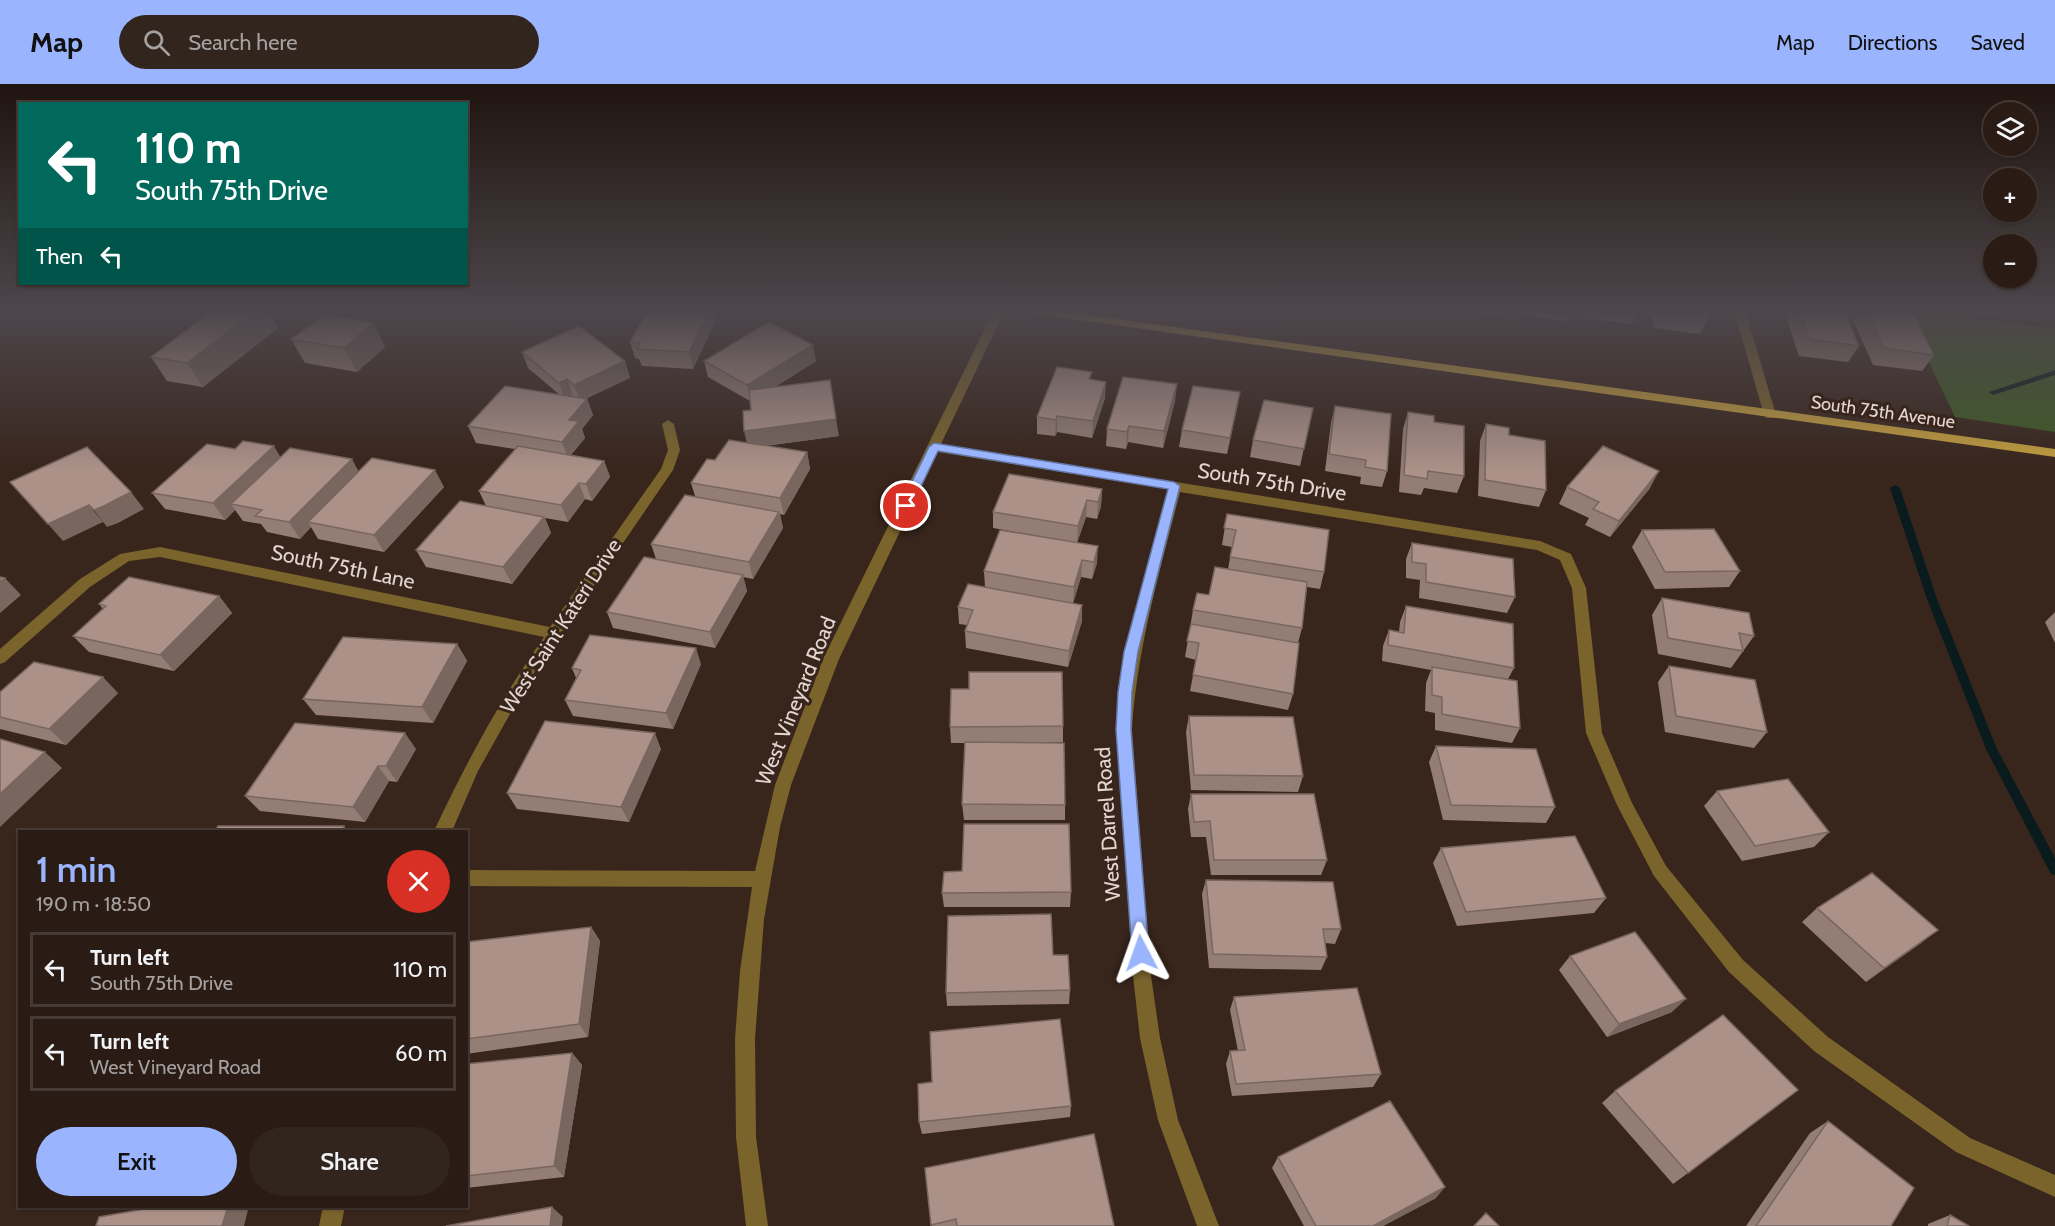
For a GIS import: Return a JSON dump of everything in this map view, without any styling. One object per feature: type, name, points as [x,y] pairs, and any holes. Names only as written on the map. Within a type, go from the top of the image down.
[{"type":"main road","name":"South 75th Avenue","points":[[1405,363],[2055,453]]},
{"type":"street","name":"West Vineyard Road","points":[[757,1226],[746,1137],[749,971],[760,879],[783,785],[827,668],[974,363]]},
{"type":"street","points":[[1755,363],[1770,415]]},
{"type":"street","name":"West Saint Kateri Drive","points":[[443,830],[471,770],[523,678],[667,470],[674,450],[668,424]]},
{"type":"street","name":"South 75th Drive","points":[[934,447],[1540,546],[1566,557],[1579,588],[1594,734],[1625,805],[1660,871],[1736,966],[1821,1044],[1963,1145],[2055,1185]]},
{"type":"street","name":"West Darrel Road","points":[[1174,486],[1131,652],[1125,692],[1124,730],[1142,976],[1150,1038],[1168,1120],[1208,1226]]},
{"type":"street","name":"South 75th Lane","points":[[0,658],[85,583],[125,557],[160,552],[552,633]]},
{"type":"street","points":[[468,878],[760,879]]},
{"type":"street","points":[[330,1226],[333,1208]]},
{"type":"green space","points":[[1930,363],[2055,363],[2055,432],[1955,417]]},
{"type":"building","points":[[535,363],[620,363],[574,385],[567,379],[559,383]]},
{"type":"building","points":[[708,363],[783,363],[747,385]]},
{"type":"building","points":[[1057,367],[1092,372],[1089,379],[1106,382],[1093,421],[1057,416],[1056,420],[1037,417]]},
{"type":"building","points":[[1123,377],[1177,384],[1164,431],[1129,426],[1127,432],[1107,429]]},
{"type":"building","points":[[830,380],[836,419],[744,431],[743,411],[751,410],[749,390]]},
{"type":"building","points":[[505,386],[587,399],[569,420],[579,421],[562,442],[468,426]]},
{"type":"building","points":[[1193,386],[1240,392],[1230,438],[1182,430]]},
{"type":"building","points":[[1264,400],[1313,408],[1304,449],[1253,440]]},
{"type":"building","points":[[1335,406],[1391,414],[1387,471],[1365,467],[1366,460],[1329,454]]},
{"type":"building","points":[[1408,412],[1434,416],[1434,422],[1464,426],[1464,476],[1428,471],[1427,479],[1404,475]]},
{"type":"building","points":[[1486,424],[1509,428],[1509,435],[1545,441],[1546,490],[1485,480]]},
{"type":"building","points":[[729,440],[807,452],[780,498],[691,483],[707,459],[715,460]]},
{"type":"building","points":[[243,441],[274,446],[213,503],[152,493],[207,444],[235,449]]},
{"type":"building","points":[[518,446],[604,461],[586,484],[579,483],[561,505],[479,491]]},
{"type":"building","points":[[1603,446],[1659,471],[1619,521],[1593,509],[1599,502],[1567,487]]},
{"type":"building","points":[[87,447],[131,492],[94,510],[89,505],[48,524],[10,482]]},
{"type":"building","points":[[290,448],[352,459],[289,522],[255,516],[262,510],[231,504]]},
{"type":"building","points":[[372,458],[435,470],[374,535],[308,522]]},
{"type":"building","points":[[1009,474],[1102,489],[1098,502],[1087,500],[1078,526],[993,512]]},
{"type":"building","points":[[685,495],[779,512],[749,562],[651,544]]},
{"type":"building","points":[[460,501],[544,517],[503,567],[416,550]]},
{"type":"building","points":[[1227,514],[1329,530],[1324,572],[1230,557],[1236,530],[1224,528]]},
{"type":"building","points":[[1714,529],[1740,571],[1665,572],[1642,530]]},
{"type":"building","points":[[1000,530],[1098,546],[1094,562],[1082,560],[1074,587],[984,571]]},
{"type":"building","points":[[1412,543],[1513,559],[1515,597],[1426,582],[1426,564],[1412,562]]},
{"type":"building","points":[[644,557],[743,575],[710,632],[607,612]]},
{"type":"building","points":[[1215,567],[1307,582],[1302,628],[1193,610],[1197,593],[1209,595]]},
{"type":"building","points":[[129,577],[219,596],[160,655],[73,636],[106,606],[99,604]]},
{"type":"building","points":[[968,584],[1082,605],[1069,651],[965,631],[973,610],[958,607]]},
{"type":"building","points":[[1662,598],[1749,613],[1754,636],[1739,633],[1743,651],[1668,638]]},
{"type":"building","points":[[1406,606],[1513,624],[1514,668],[1388,645],[1389,630],[1404,633]]},
{"type":"building","points":[[1191,624],[1299,643],[1293,694],[1193,675],[1199,643],[1187,641]]},
{"type":"building","points":[[590,635],[696,648],[666,713],[565,700],[581,670],[572,668]]},
{"type":"building","points":[[343,637],[457,644],[422,707],[303,699]]},
{"type":"building","points":[[34,662],[103,677],[49,729],[0,717],[0,692]]},
{"type":"building","points":[[1669,666],[1755,680],[1767,732],[1676,716]]},
{"type":"building","points":[[1432,667],[1517,681],[1520,728],[1442,714],[1442,697],[1432,695]]},
{"type":"building","points":[[969,672],[1062,672],[1063,726],[950,727],[951,689],[969,689]]},
{"type":"building","points":[[1189,716],[1293,717],[1303,776],[1194,775]]},
{"type":"building","points":[[545,721],[655,733],[621,807],[507,793]]},
{"type":"building","points":[[295,723],[405,733],[386,766],[378,766],[353,807],[245,796]]},
{"type":"building","points":[[0,739],[45,752],[0,794]]},
{"type":"building","points":[[965,742],[1064,743],[1065,805],[962,804]]},
{"type":"building","points":[[1436,746],[1536,749],[1555,807],[1451,805]]},
{"type":"building","points":[[1788,779],[1829,832],[1755,846],[1717,791]]},
{"type":"building","points":[[1191,794],[1314,794],[1327,860],[1214,860],[1210,821],[1194,822]]},
{"type":"building","points":[[964,824],[1069,824],[1071,892],[942,893],[944,872],[962,871]]},
{"type":"building","points":[[218,826],[344,826],[342,830],[216,830]]},
{"type":"building","points":[[1575,836],[1606,898],[1466,912],[1441,848]]},
{"type":"building","points":[[1872,873],[1938,930],[1884,968],[1817,908]]},
{"type":"building","points":[[1206,880],[1333,882],[1341,929],[1323,929],[1327,957],[1213,954]]},
{"type":"building","points":[[1051,914],[1053,955],[1068,955],[1070,990],[946,993],[948,916]]},
{"type":"building","points":[[591,927],[579,1024],[468,1039],[468,942]]},
{"type":"building","points":[[1635,932],[1686,999],[1619,1024],[1570,956]]},
{"type":"building","points":[[1357,988],[1381,1074],[1236,1084],[1230,1051],[1245,1050],[1234,997]]},
{"type":"building","points":[[1723,1015],[1798,1090],[1688,1173],[1615,1091]]},
{"type":"building","points":[[1060,1019],[1071,1106],[919,1122],[918,1084],[932,1082],[930,1032]]},
{"type":"building","points":[[572,1053],[554,1166],[468,1176],[468,1064]]},
{"type":"building","points":[[1390,1101],[1445,1187],[1373,1226],[1316,1226],[1278,1157]]},
{"type":"building","points":[[1828,1121],[1914,1188],[1891,1226],[1756,1226]]},
{"type":"building","points":[[1094,1134],[1114,1226],[957,1226],[956,1219],[931,1225],[925,1168]]},
{"type":"building","points":[[552,1207],[550,1226],[446,1226]]},
{"type":"building","points":[[150,1208],[227,1208],[222,1226],[96,1226],[99,1217]]},
{"type":"building","points":[[1486,1213],[1499,1226],[1474,1226]]},
{"type":"building","points":[[1950,1215],[1969,1226],[1947,1226]]},
{"type":"waterway","points":[[1993,392],[2055,372]]},
{"type":"waterway","points":[[1895,488],[1932,599],[1992,749],[2055,870]]},
{"type":"route","points":[[906,506],[934,447],[1174,486],[1131,652],[1125,692],[1124,730],[1141,953]]}]
